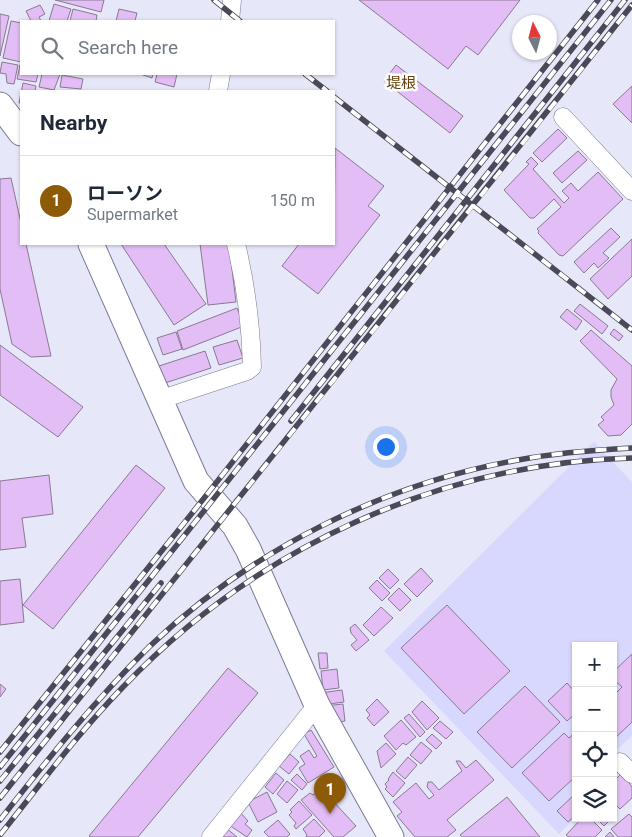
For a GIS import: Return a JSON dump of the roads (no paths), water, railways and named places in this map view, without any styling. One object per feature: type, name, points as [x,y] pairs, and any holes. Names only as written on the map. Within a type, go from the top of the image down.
[{"type":"street","points":[[230,20],[232,0]]},
{"type":"street","points":[[218,90],[221,75]]},
{"type":"street","points":[[0,105],[20,132]]},
{"type":"street","points":[[562,117],[632,191]]},
{"type":"street","points":[[91,245],[162,399],[196,481],[235,526],[248,550],[317,705],[391,837]]},
{"type":"street","points":[[162,399],[247,371],[252,367],[251,332],[245,281],[236,245]]},
{"type":"street","points":[[212,837],[317,705]]},
{"type":"railway","points":[[214,0],[239,20]]},
{"type":"railway","points":[[0,752],[197,507],[598,0]]},
{"type":"railway","points":[[0,767],[611,0]]},
{"type":"railway","points":[[291,421],[625,0]]},
{"type":"railway","points":[[0,798],[632,5]]},
{"type":"railway","points":[[306,75],[326,90]]},
{"type":"railway","points":[[335,98],[632,330]]},
{"type":"railway","points":[[0,820],[91,709],[150,646],[189,612],[231,580],[275,552],[321,526],[368,504],[417,486],[467,471],[546,455],[632,448]]},
{"type":"railway","points":[[0,835],[106,705],[175,637],[232,593],[292,555],[355,522],[421,496],[490,476],[560,464],[632,458]]},
{"type":"railway","points":[[0,781],[161,583]]},
{"type":"place","name":"ローソン","points":[[330,814]]},
{"type":"district","name":"堤根","points":[[401,83]]}]
